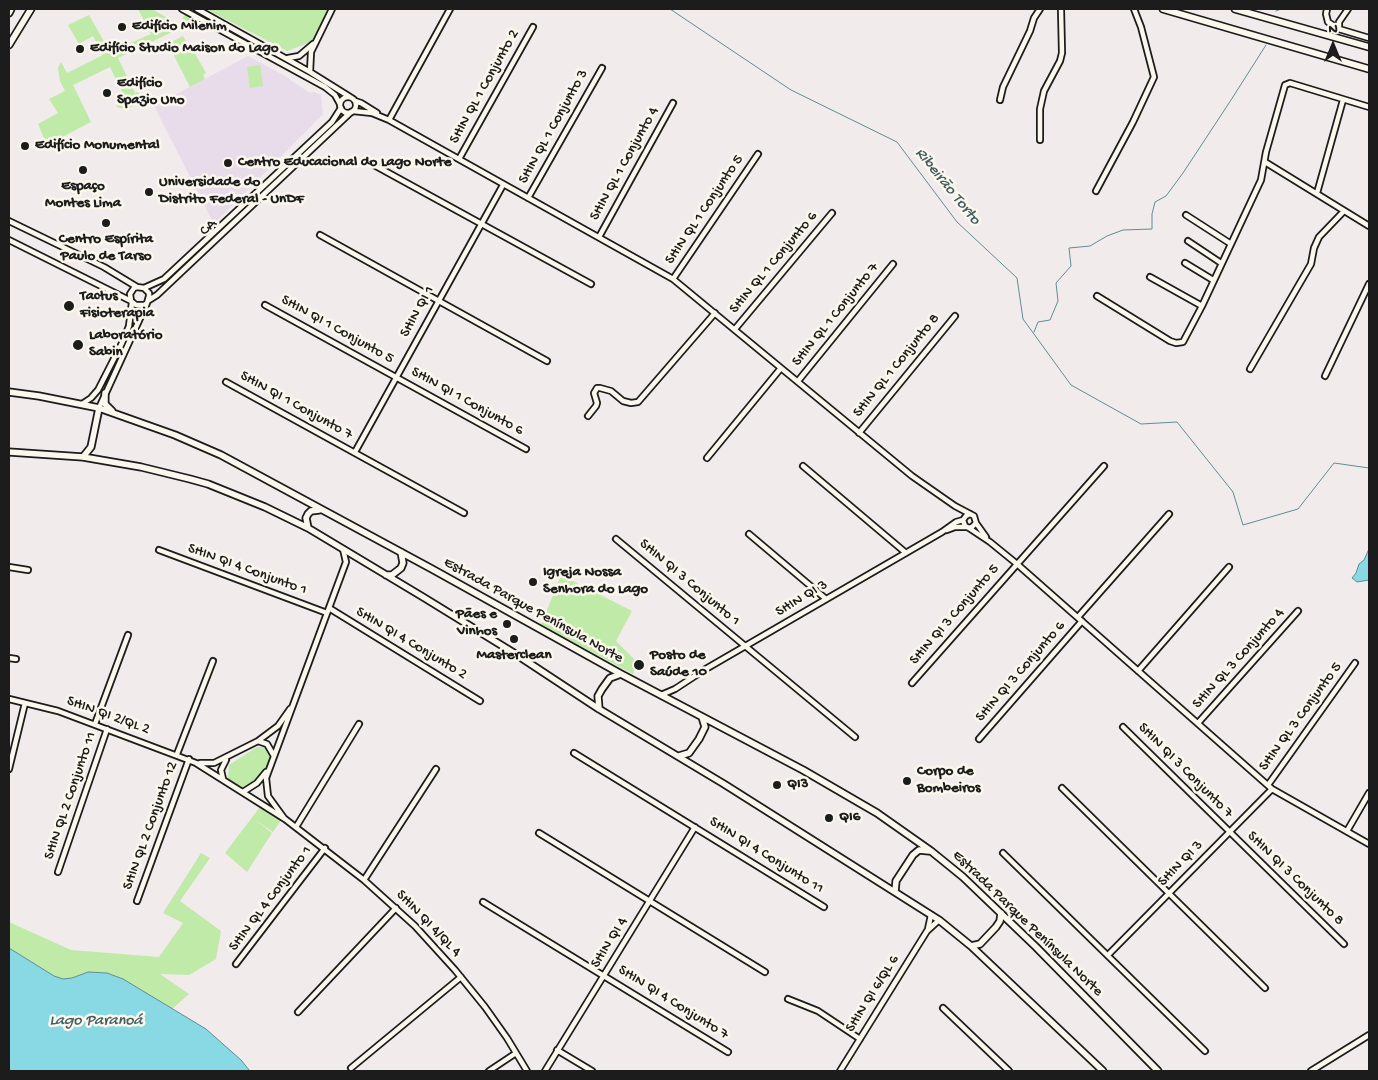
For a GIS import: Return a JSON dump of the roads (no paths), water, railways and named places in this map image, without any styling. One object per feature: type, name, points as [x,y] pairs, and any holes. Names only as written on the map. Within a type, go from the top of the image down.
[{"type":"main road","points":[[9,13],[11,9]]},
{"type":"main road","points":[[9,45],[31,9]]},
{"type":"main road","points":[[1163,9],[1369,69]]},
{"type":"main road","points":[[1235,9],[1369,47]]},
{"type":"main road","name":"Estrada Parque Península Norte","points":[[9,392],[100,408],[175,435],[221,455],[579,649],[621,674],[803,770],[877,813],[931,851],[963,877],[1158,1071]]},
{"type":"main road","points":[[105,393],[106,404],[114,413]]},
{"type":"main road","points":[[83,457],[91,447],[100,408]]},
{"type":"main road","points":[[9,452],[83,457],[141,467],[208,484],[266,507],[308,528],[514,653],[599,709],[679,756],[939,920],[971,946],[1103,1071]]},
{"type":"main road","points":[[308,528],[306,518],[308,514],[316,509],[321,510]]},
{"type":"main road","points":[[386,575],[392,575],[401,568],[403,563],[400,552]]},
{"type":"main road","points":[[599,709],[598,696],[602,689],[610,678],[621,674]]},
{"type":"main road","points":[[679,756],[689,753],[699,739],[704,727],[702,717]]},
{"type":"main road","points":[[894,892],[896,881],[913,855],[919,850],[931,851]]},
{"type":"main road","points":[[971,946],[980,944],[996,927],[1000,921],[1001,913]]},
{"type":"street","points":[[182,9],[325,87],[334,95],[345,112],[366,112],[389,120],[673,279],[906,471],[976,518],[976,523],[990,542]]},
{"type":"street","points":[[197,9],[287,58],[380,116]]},
{"type":"street","points":[[310,72],[310,58],[314,43],[332,9]]},
{"type":"street","points":[[389,120],[450,9]]},
{"type":"street","points":[[1000,100],[1003,87],[1030,31],[1034,18],[1040,9]]},
{"type":"street","points":[[1040,140],[1040,109],[1044,90],[1060,61],[1062,53],[1061,9]]},
{"type":"street","points":[[1096,191],[1133,122],[1154,77],[1141,27],[1134,9]]},
{"type":"street","points":[[1327,9],[1328,22],[1339,29],[1369,38]]},
{"type":"street","points":[[1339,29],[1338,22],[1348,9]]},
{"type":"street","name":"SHIN QL 1 Conjunto 2","points":[[459,159],[533,27]]},
{"type":"street","points":[[287,58],[298,56],[314,43]]},
{"type":"street","name":"SHIN QL 1 Conjunto 3","points":[[528,198],[602,68]]},
{"type":"street","points":[[1097,296],[1176,343],[1183,342],[1202,306],[1261,180],[1266,152],[1284,87],[1287,83],[1369,107]]},
{"type":"street","points":[[340,106],[344,98],[350,97]]},
{"type":"street","points":[[1317,193],[1344,100]]},
{"type":"street","points":[[352,111],[356,105],[355,101]]},
{"type":"street","name":"SHIN QL 1 Conjunto 4","points":[[599,237],[674,103]]},
{"type":"street","name":"CA","points":[[144,288],[164,279],[172,273],[332,122],[338,114],[340,106]]},
{"type":"street","name":"CA","points":[[100,408],[105,393],[148,302],[352,111]]},
{"type":"street","name":"SHIN QL 1 Conjunto 5","points":[[673,279],[758,154]]},
{"type":"street","points":[[1265,162],[1369,226]]},
{"type":"street","points":[[374,165],[591,284]]},
{"type":"street","name":"SHIN QI 1","points":[[355,452],[503,185]]},
{"type":"street","points":[[1250,368],[1311,264],[1314,248],[1319,237],[1344,211]]},
{"type":"street","name":"SHIN QL 1 Conjunto 6","points":[[735,329],[832,213]]},
{"type":"street","points":[[1186,214],[1231,244]]},
{"type":"street","points":[[9,240],[140,306],[148,302],[149,293],[144,288],[10,223]]},
{"type":"street","points":[[320,235],[547,361]]},
{"type":"street","points":[[1188,241],[1204,254],[1222,264]]},
{"type":"street","points":[[1185,263],[1214,280]]},
{"type":"street","name":"SHIN QL 1 Conjunto 7","points":[[798,382],[893,264]]},
{"type":"street","points":[[1150,277],[1202,306]]},
{"type":"street","points":[[1325,376],[1369,284]]},
{"type":"street","points":[[82,404],[98,390],[130,326],[132,302],[130,294],[137,286]]},
{"type":"street","name":"SHIN QI 1 Conjunto 5","points":[[266,305],[396,378]]},
{"type":"street","points":[[588,416],[597,403],[594,393],[597,388],[611,392],[623,401],[638,402],[714,313]]},
{"type":"street","name":"SHIN QL 1 Conjunto 8","points":[[859,433],[955,316]]},
{"type":"street","points":[[708,458],[780,368]]},
{"type":"street","name":"SHIN QI 1 Conjunto 6","points":[[396,378],[526,449]]},
{"type":"street","name":"SHIN QI 1 Conjunto 7","points":[[226,382],[464,513]]},
{"type":"street","points":[[803,466],[906,553]]},
{"type":"street","name":"SHIN QI 3 Conjunto 5","points":[[912,683],[1104,466]]},
{"type":"street","points":[[956,506],[964,524],[1017,564],[1272,789],[1369,844]]},
{"type":"street","points":[[963,520],[970,514]]},
{"type":"street","name":"SHIN QI 3 Conjunto 6","points":[[979,739],[1169,514]]},
{"type":"street","name":"SHIN QI 3","points":[[661,695],[675,689],[956,522],[963,520]]},
{"type":"street","points":[[968,527],[972,527],[976,523]]},
{"type":"street","name":"SHIN QI 3","points":[[942,532],[955,527],[968,527]]},
{"type":"street","points":[[749,534],[826,599]]},
{"type":"street","name":"SHIN QI 3 Conjunto 1","points":[[616,539],[855,737]]},
{"type":"street","points":[[343,549],[346,562],[356,557]]},
{"type":"street","name":"SHIN QI 4 Conjunto 1","points":[[159,550],[328,610]]},
{"type":"street","name":"SHIN QI 4/QL 4","points":[[285,819],[268,796],[266,783],[269,768],[346,562]]},
{"type":"street","points":[[9,567],[28,570]]},
{"type":"street","points":[[1138,671],[1229,568]]},
{"type":"street","name":"SHIN QI 4 Conjunto 2","points":[[328,610],[480,701]]},
{"type":"street","name":"SHIN QL 3 Conjunto 4","points":[[1198,723],[1298,611]]},
{"type":"street","points":[[95,724],[128,635]]},
{"type":"street","points":[[9,658],[16,659]]},
{"type":"street","points":[[177,754],[213,661]]},
{"type":"street","name":"SHIN QL 3 Conjunto 5","points":[[1268,785],[1355,663]]},
{"type":"street","points":[[671,700],[675,689]]},
{"type":"street","name":"SHIN QI 2/QL 2","points":[[9,699],[58,711],[177,754],[223,779]]},
{"type":"street","points":[[9,769],[25,702]]},
{"type":"street","name":"SHIN QI 4/QL 4","points":[[228,757],[258,742],[278,726],[291,708]]},
{"type":"street","points":[[296,827],[359,724]]},
{"type":"street","name":"SHIN QI 3 Conjunto 7","points":[[1123,727],[1229,832]]},
{"type":"street","name":"SHIN QL 2 Conjunto 11","points":[[58,872],[107,728]]},
{"type":"street","points":[[258,742],[267,744],[274,756]]},
{"type":"street","name":"SHIN QI 4 Conjunto 11","points":[[574,753],[824,906]]},
{"type":"street","points":[[196,763],[210,764],[228,757]]},
{"type":"street","points":[[223,779],[221,773],[222,766],[228,757]]},
{"type":"street","name":"SHIN QL 2 Conjunto 12","points":[[137,901],[188,759]]},
{"type":"street","points":[[243,792],[257,783],[269,768]]},
{"type":"street","points":[[364,880],[436,769]]},
{"type":"street","name":"SHIN QI 4/QL 4","points":[[223,779],[285,819],[325,848],[396,908],[435,946],[461,978],[492,1017],[527,1071]]},
{"type":"street","points":[[1062,788],[1265,988]]},
{"type":"street","name":"SHIN QI 3","points":[[1108,955],[1272,789]]},
{"type":"street","points":[[1347,831],[1369,793]]},
{"type":"street","name":"SHIN QI 4","points":[[544,1071],[651,901],[695,827]]},
{"type":"street","name":"SHIN QI 3 Conjunto 8","points":[[1229,832],[1344,944]]},
{"type":"street","points":[[539,833],[765,972]]},
{"type":"street","name":"SHIN QL 4 Conjunto 1","points":[[236,964],[325,848]]},
{"type":"street","points":[[1003,853],[1205,1051]]},
{"type":"street","name":"SHIN QI 4 Conjunto 7","points":[[483,902],[728,1052]]},
{"type":"street","points":[[298,1012],[396,908]]},
{"type":"street","name":"SHIN QI 6/QL 6","points":[[927,931],[931,916]]},
{"type":"street","name":"SHIN QI 6/QL 6","points":[[840,1071],[927,931],[939,920]]},
{"type":"street","points":[[351,1068],[461,978]]},
{"type":"street","points":[[788,1000],[818,1010],[860,1039]]},
{"type":"street","points":[[943,1008],[1009,1071]]},
{"type":"street","points":[[1311,1071],[1369,1034]]},
{"type":"street","points":[[558,1050],[592,1071]]},
{"type":"street","points":[[489,1071],[516,1053]]},
{"type":"water","points":[[1368,551],[1369,580],[1357,582],[1352,578]]},
{"type":"water","name":"Lago Paranoá","points":[[9,948],[54,976],[63,979],[88,972],[107,973],[123,979],[206,1029],[241,1060],[250,1071],[9,1071]]},
{"type":"waterway","name":"Ribeirão Torto","points":[[670,9],[791,90],[897,142],[957,222],[1017,278],[1023,319],[1071,385],[1141,424],[1177,422],[1233,492],[1243,525],[1298,509],[1334,463],[1369,468]]},
{"type":"waterway","points":[[1276,11],[1281,9]]},
{"type":"waterway","points":[[1034,332],[1038,322],[1050,320],[1058,301],[1056,283],[1071,266],[1069,248],[1090,246],[1107,236],[1123,230],[1152,229],[1152,214],[1155,202],[1166,196],[1183,173],[1266,45]]},
{"type":"place","name":"Edifício Milenim","points":[[122,27]]},
{"type":"place","name":"Edifício Studio Maison do Lago","points":[[80,49]]},
{"type":"place","name":"Edifício Spazio Uno","points":[[107,93]]},
{"type":"place","name":"Edifício Monumental","points":[[25,146]]},
{"type":"place","name":"Centro Educacional do Lago Norte","points":[[228,163]]},
{"type":"place","name":"Espaço Montes Lima","points":[[83,170]]},
{"type":"place","name":"Universidade do Distrito Federal - UnDF","points":[[149,192]]},
{"type":"place","name":"Centro Espírita Paulo de Tarso","points":[[106,223]]},
{"type":"place","name":"Tactus Fisioterapia","points":[[69,306]]},
{"type":"place","name":"Laboratório Sabin","points":[[78,345]]},
{"type":"place","name":"Igreja Nossa Senhora do Lago","points":[[533,582]]},
{"type":"place","name":"Pães e Vinhos","points":[[507,624]]},
{"type":"place","name":"Masterclean","points":[[514,639]]},
{"type":"place","name":"Posto de Saúde 10","points":[[639,665]]},
{"type":"place","name":"Corpo de Bombeiros","points":[[907,781]]},
{"type":"place","name":"QI3","points":[[777,785]]},
{"type":"place","name":"QI6","points":[[829,818]]}]
